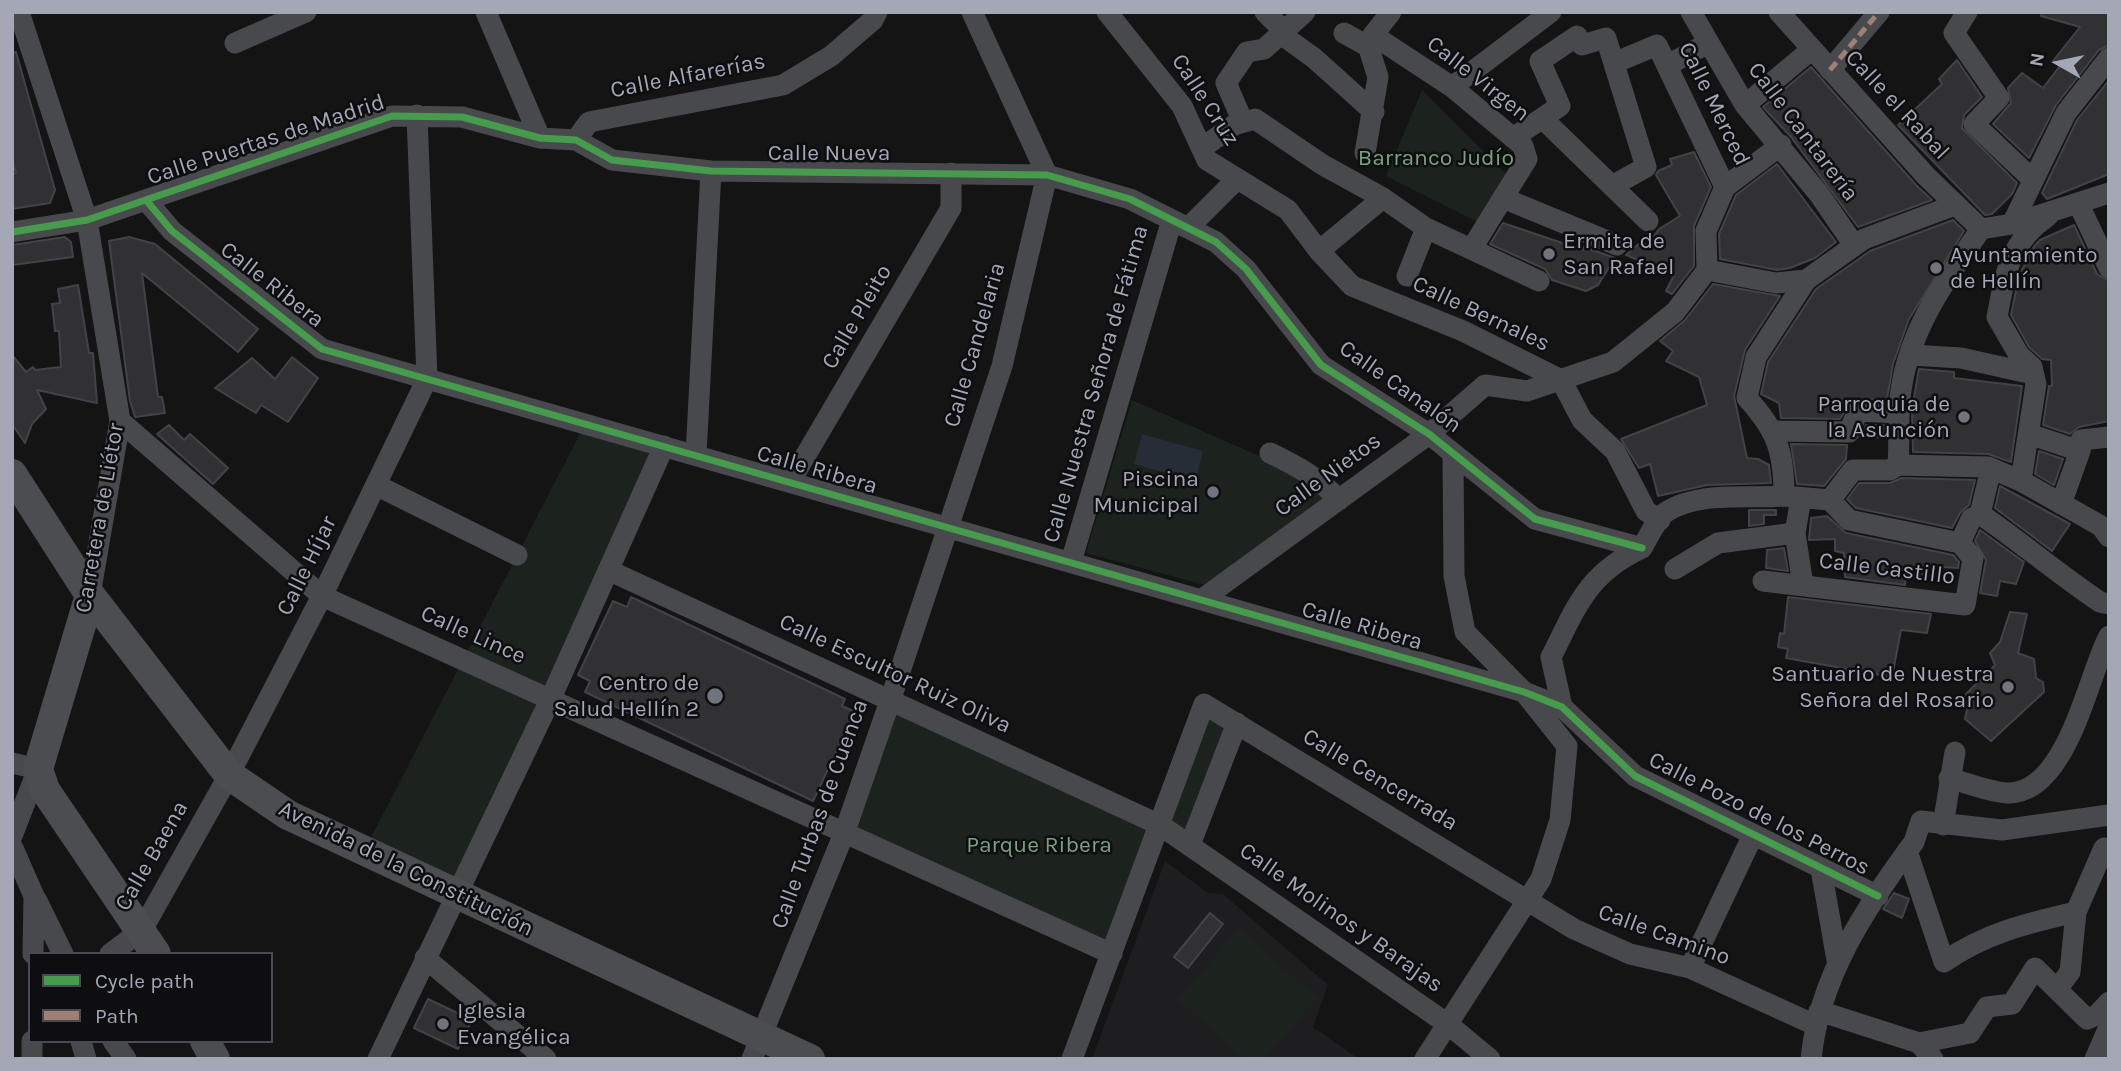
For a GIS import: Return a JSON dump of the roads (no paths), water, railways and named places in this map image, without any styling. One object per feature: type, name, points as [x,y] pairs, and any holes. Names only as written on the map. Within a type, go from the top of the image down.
[{"type":"street","points":[[235,43],[306,12]]},
{"type":"street","points":[[486,12],[540,138]]},
{"type":"street","name":"Calle Alfarerías","points":[[576,140],[589,122],[783,85],[831,57],[873,20],[877,12]]},
{"type":"street","points":[[972,12],[1047,175]]},
{"type":"street","name":"Calle Cruz","points":[[1107,12],[1115,18],[1182,106],[1207,160],[1237,179]]},
{"type":"street","points":[[1265,12],[1283,33],[1374,112]]},
{"type":"street","points":[[1243,122],[1226,83],[1247,52],[1265,49],[1305,12]]},
{"type":"street","points":[[1365,153],[1378,77],[1372,42],[1391,12]]},
{"type":"street","points":[[1452,87],[1551,12]]},
{"type":"street","name":"Calle Cantarería","points":[[1692,12],[1745,105],[1781,145],[1854,245]]},
{"type":"street","name":"Calle el Rabal","points":[[1779,12],[1830,71],[1955,205],[1981,229]]},
{"type":"street","points":[[1830,71],[1879,12]]},
{"type":"street","points":[[1967,12],[1954,33],[1999,98],[1974,124],[2032,179]]},
{"type":"street","name":"Carretera de Liétor","points":[[15,13],[87,220],[120,421],[90,595],[25,766]]},
{"type":"street","name":"Calle Virgen","points":[[1344,33],[1372,42],[1452,87],[1522,146],[1527,159],[1472,248]]},
{"type":"street","points":[[1513,138],[1560,106],[1540,61],[1577,36],[1583,45],[1606,38],[1646,167],[1612,186]]},
{"type":"street","points":[[1668,65],[1708,43]]},
{"type":"street","name":"Calle Merced","points":[[1614,63],[1657,45],[1725,187],[1706,231],[1707,270]]},
{"type":"street","points":[[1745,105],[1811,50]]},
{"type":"street","points":[[2012,223],[2066,113],[2109,58]]},
{"type":"street","points":[[417,115],[426,379]]},
{"type":"street","name":"Calle Puertas de Madrid","points":[[12,232],[87,220],[392,116],[462,117],[540,138],[576,140],[612,160]]},
{"type":"street","points":[[1542,118],[1648,221]]},
{"type":"street","points":[[1202,148],[1243,122],[1255,119],[1323,165],[1383,198],[1426,228],[1539,281]]},
{"type":"street","points":[[1725,187],[1781,145]]},
{"type":"street","name":"Calle Nueva","points":[[612,160],[711,171],[1047,175]]},
{"type":"street","points":[[696,455],[711,171]]},
{"type":"street","name":"Calle Pleito","points":[[790,482],[951,208],[951,173]]},
{"type":"street","name":"Calle Canalón","points":[[1047,175],[1130,199],[1216,242],[1246,269],[1321,365],[1429,434],[1453,456],[1535,519],[1642,548]]},
{"type":"street","name":"Calle Candelaria","points":[[947,527],[1002,366],[1047,175]]},
{"type":"street","points":[[1180,224],[1237,179]]},
{"type":"street","name":"Calle Bernales","points":[[1237,179],[1288,210],[1352,286],[1463,331],[1561,380],[1613,362],[1675,312],[1707,270]]},
{"type":"street","points":[[1898,465],[1901,390],[1917,331],[1938,290],[1981,229],[2078,205],[2109,193]]},
{"type":"street","points":[[1320,251],[1383,198]]},
{"type":"street","points":[[1503,198],[1616,245]]},
{"type":"street","name":"Calle Ribera","points":[[146,200],[172,231],[322,349],[1524,692]]},
{"type":"street","points":[[1899,412],[1858,411],[1849,432],[1774,431],[1746,398],[1756,357],[1806,280],[1854,245],[1955,205]]},
{"type":"street","points":[[2078,205],[2109,268]]},
{"type":"street","points":[[2021,481],[2036,384],[2032,367],[2020,355],[1997,317],[2009,258],[2035,225],[2057,210]]},
{"type":"street","name":"Calle Nuestra Señora de Fátima","points":[[1071,562],[1180,224]]},
{"type":"street","points":[[1407,276],[1426,228]]},
{"type":"street","points":[[1707,270],[1776,283],[1806,280]]},
{"type":"street","points":[[1911,355],[1961,358],[2024,373],[2032,367]]},
{"type":"street","name":"Calle Híjar","points":[[229,775],[322,596],[426,379]]},
{"type":"street","points":[[1561,380],[1582,420],[1615,452],[1646,511],[1660,520]]},
{"type":"street","name":"Calle Nietos","points":[[1201,600],[1429,434],[1485,385],[1527,391],[1561,380]]},
{"type":"street","name":"Calle Lince","points":[[120,421],[322,596],[1112,954]]},
{"type":"street","name":"Calle Castillo","points":[[1774,431],[1796,514],[1795,533],[1803,585]]},
{"type":"street","points":[[2029,434],[2080,452]]},
{"type":"street","points":[[2062,504],[2080,452],[2081,440],[2109,437]]},
{"type":"street","points":[[378,1059],[551,698],[664,446]]},
{"type":"street","points":[[1270,453],[1323,482],[1339,500]]},
{"type":"street","points":[[1425,1059],[1541,878],[1560,820],[1567,746],[1524,692],[1465,632],[1454,576],[1453,456]]},
{"type":"street","points":[[1830,500],[1853,470],[1890,470],[1898,465],[1991,469],[2021,481],[2106,529]]},
{"type":"street","points":[[1562,707],[1551,657],[1586,589],[1618,559],[1642,548],[1663,513],[1708,498],[1792,497],[1830,500],[1849,520],[1960,543],[1971,519],[1980,514],[1991,469]]},
{"type":"street","name":"Avenida de la Constitución","points":[[12,474],[90,595],[229,775],[288,815],[456,894],[757,1048],[810,1059]]},
{"type":"street","points":[[376,485],[517,555]]},
{"type":"street","points":[[1980,514],[2003,527],[2063,577],[2109,604]]},
{"type":"street","name":"Calle Turbas de Cuenca","points":[[757,1048],[845,831],[947,527]]},
{"type":"street","points":[[1675,569],[1718,543],[1795,533]]},
{"type":"street","name":"Calle Castillo","points":[[1763,581],[1965,605],[1973,558],[1960,543]]},
{"type":"street","name":"Calle Escultor Ruiz Oliva","points":[[608,570],[1160,825]]},
{"type":"street","points":[[1949,778],[2009,793],[2033,785],[2052,765],[2076,727],[2109,636]]},
{"type":"street","name":"Calle Pozo de los Perros","points":[[1524,692],[1562,707],[1635,776],[1878,895]]},
{"type":"street","name":"Calle Cencerrada","points":[[1160,825],[1204,704],[1528,901]]},
{"type":"street","points":[[1190,845],[1237,723]]},
{"type":"street","points":[[1943,825],[1955,752]]},
{"type":"street","points":[[12,836],[25,766]]},
{"type":"street","points":[[25,766],[45,790],[149,942]]},
{"type":"street","name":"Calle Baena","points":[[116,952],[149,942],[229,775]]},
{"type":"street","points":[[1811,1059],[1817,1018],[1837,960],[1907,851],[1921,821],[2002,831],[2109,815]]},
{"type":"street","points":[[1072,1059],[1160,825]]},
{"type":"street","name":"Calle Molinos y Barajas","points":[[1160,825],[1449,1025],[1490,1059]]},
{"type":"street","points":[[1690,968],[1753,835]]},
{"type":"street","points":[[2107,843],[2109,876]]},
{"type":"street","points":[[2058,988],[2070,972],[2077,912],[2107,843]]},
{"type":"street","points":[[1907,851],[1944,962],[1970,943],[2010,927],[2077,912]]},
{"type":"street","points":[[14,855],[62,952]]},
{"type":"street","points":[[1821,869],[1837,960]]},
{"type":"street","points":[[33,952],[34,896]]},
{"type":"street","name":"Calle Camino","points":[[1528,901],[1574,929],[1630,954],[1690,968],[1817,1018],[1926,1051]]},
{"type":"street","points":[[425,958],[546,1059]]},
{"type":"street","points":[[1926,1051],[1970,1033],[1987,1007],[2012,1004],[2035,968],[2088,1019],[2097,1015],[2109,1002]]},
{"type":"street","points":[[2095,1059],[2109,1027]]},
{"type":"street","points":[[114,1043],[126,1059]]},
{"type":"street","points":[[206,1043],[215,1059]]},
{"type":"place","name":"Ermita de San Rafael","points":[[1549,254]]},
{"type":"place","name":"Ayuntamiento de Hellín","points":[[1936,268]]},
{"type":"place","name":"Parroquia de la Asunción","points":[[1964,417]]},
{"type":"place","name":"Piscina Municipal","points":[[1213,492]]},
{"type":"place","name":"Santuario de Nuestra Señora del Rosario","points":[[2008,687]]},
{"type":"place","name":"Centro de Salud Hellín 2","points":[[715,696]]},
{"type":"place","name":"Iglesia Evangélica","points":[[443,1024]]},
{"type":"park label","name":"Barranco Judío","points":[[1436,158]]},
{"type":"park label","name":"Parque Ribera","points":[[1039,845]]}]
